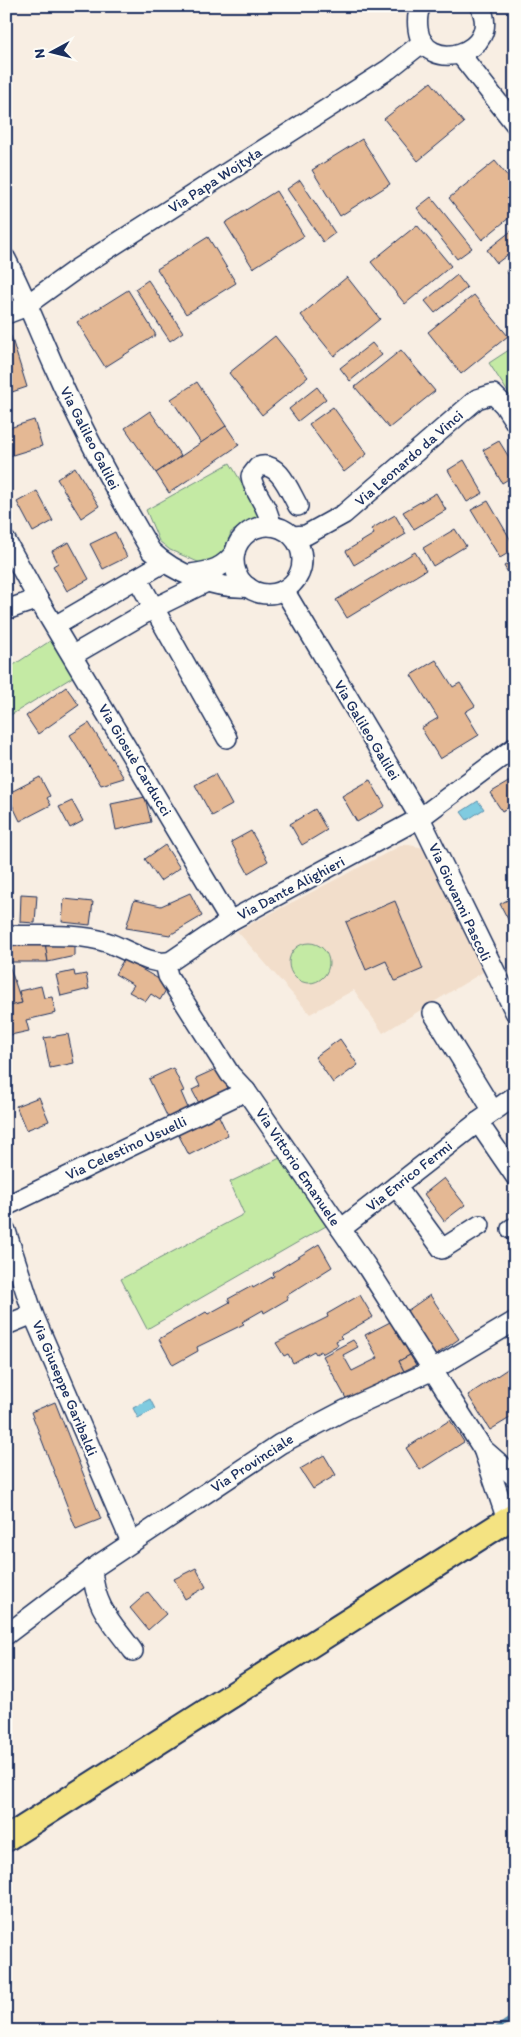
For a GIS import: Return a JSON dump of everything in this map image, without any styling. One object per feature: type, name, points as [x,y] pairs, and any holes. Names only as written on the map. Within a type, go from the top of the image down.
[{"type":"main road","points":[[6,1839],[511,1517]]},
{"type":"street","points":[[421,6],[417,21],[418,32],[423,42],[440,54],[460,54],[470,49],[478,41],[483,31],[484,19],[480,6]]},
{"type":"street","name":"Via Papa Wojtyła","points":[[6,314],[30,306],[32,301],[75,270],[389,69],[423,42]]},
{"type":"street","points":[[460,54],[515,124]]},
{"type":"street","name":"Via Galileo Galilei","points":[[6,259],[30,306],[54,367],[83,426],[151,552],[163,563],[186,573],[235,588],[248,587]]},
{"type":"street","name":"Via Leonardo da Vinci","points":[[293,536],[306,535],[344,514],[477,399],[493,394],[504,405],[515,422]]},
{"type":"street","points":[[267,507],[294,500],[276,470],[268,465],[258,467],[251,476],[252,482],[267,507],[271,526]]},
{"type":"street","points":[[173,597],[186,573],[219,568],[227,563],[242,538],[256,528],[271,526],[286,531],[293,536],[301,550],[302,565],[296,580],[284,590],[270,594],[248,587],[238,575],[234,560],[235,552]]},
{"type":"street","name":"Via Giosuè Carducci","points":[[6,541],[38,599],[56,626],[230,921]]},
{"type":"street","points":[[56,626],[163,563]]},
{"type":"street","points":[[137,578],[226,738]]},
{"type":"street","points":[[73,655],[173,597],[209,581]]},
{"type":"street","name":"Via Galileo Galilei","points":[[284,590],[420,818]]},
{"type":"street","points":[[6,610],[38,599]]},
{"type":"street","name":"Via Dante Alighieri","points":[[165,963],[178,958],[230,921],[420,818],[515,747]]},
{"type":"street","name":"Via Giovanni Pascoli","points":[[420,818],[515,1012]]},
{"type":"street","points":[[6,935],[86,937],[104,941],[150,960],[165,963]]},
{"type":"street","name":"Via Vittorio Emanuele","points":[[165,963],[168,976],[230,1074],[246,1091],[341,1229],[483,1449]]},
{"type":"street","points":[[433,1013],[493,1111]]},
{"type":"street","name":"Via Celestino Usuelli","points":[[6,1206],[246,1091]]},
{"type":"street","name":"Via Enrico Fermi","points":[[341,1229],[478,1122],[515,1096]]},
{"type":"street","points":[[478,1122],[515,1176]]},
{"type":"street","points":[[396,1186],[442,1250],[480,1225]]},
{"type":"street","name":"Via Giuseppe Garibaldi","points":[[7,1239],[33,1314],[131,1542]]},
{"type":"street","points":[[6,1325],[33,1314]]},
{"type":"street","name":"Via Provinciale","points":[[6,1635],[131,1542],[280,1444],[345,1410],[433,1370],[515,1321]]},
{"type":"street","points":[[483,1449],[515,1477]]},
{"type":"street","points":[[483,1449],[511,1517]]},
{"type":"street","points":[[92,1570],[94,1590],[98,1603],[133,1651]]},
{"type":"shaded area","points":[[404,844],[424,848],[483,972],[383,1033],[354,990],[310,1014],[237,931]]},
{"type":"green space","points":[[515,346],[515,403],[489,363]]},
{"type":"green space","points":[[230,463],[261,515],[231,532],[225,552],[205,565],[170,550],[159,541],[146,510]]},
{"type":"green space","points":[[56,637],[76,675],[6,718],[6,670]]},
{"type":"green space","points":[[309,943],[323,949],[329,963],[323,977],[309,983],[295,977],[289,963],[295,949]]},
{"type":"green space","points":[[280,1158],[326,1226],[147,1329],[121,1279],[244,1214],[230,1182]]},
{"type":"water","points":[[478,801],[484,809],[467,820],[461,812]]},
{"type":"water","points":[[150,1399],[155,1409],[138,1418],[133,1408]]},
{"type":"building","points":[[431,82],[464,123],[418,161],[384,119]]},
{"type":"building","points":[[362,139],[390,184],[340,216],[312,170]]},
{"type":"building","points":[[495,161],[515,185],[515,213],[482,240],[449,198]]},
{"type":"building","points":[[300,180],[335,233],[323,242],[287,189]]},
{"type":"building","points":[[276,191],[304,236],[253,268],[225,223]]},
{"type":"building","points":[[431,197],[472,248],[457,259],[417,208]]},
{"type":"building","points":[[417,225],[451,266],[405,304],[371,262]]},
{"type":"building","points":[[515,228],[515,249],[497,263],[487,250]]},
{"type":"building","points":[[208,237],[236,283],[186,314],[157,269]]},
{"type":"building","points":[[515,264],[515,282],[506,271]]},
{"type":"building","points":[[457,275],[467,288],[435,313],[425,301]]},
{"type":"building","points":[[347,277],[380,319],[334,356],[301,315]]},
{"type":"building","points":[[148,280],[183,332],[170,341],[135,289]]},
{"type":"building","points":[[128,290],[156,335],[105,367],[77,322]]},
{"type":"building","points":[[474,295],[508,336],[461,374],[428,332]]},
{"type":"building","points":[[11,336],[27,387],[6,394],[6,337]]},
{"type":"building","points":[[275,336],[308,377],[262,415],[229,373]]},
{"type":"building","points":[[372,343],[382,355],[350,381],[340,368]]},
{"type":"building","points":[[401,350],[435,391],[389,428],[355,387]]},
{"type":"building","points":[[197,382],[226,426],[201,443],[171,399]]},
{"type":"building","points":[[317,387],[326,399],[298,421],[289,409]]},
{"type":"building","points":[[333,407],[367,454],[344,472],[309,424]]},
{"type":"building","points":[[150,411],[181,456],[156,473],[125,428]]},
{"type":"building","points":[[34,420],[42,446],[6,457],[6,429]]},
{"type":"building","points":[[226,426],[239,445],[169,493],[156,473]]},
{"type":"building","points":[[499,441],[515,467],[515,475],[502,483],[483,450]]},
{"type":"building","points":[[464,460],[483,493],[467,502],[448,470]]},
{"type":"building","points":[[75,467],[99,506],[81,518],[57,479]]},
{"type":"building","points":[[515,486],[515,505],[506,491]]},
{"type":"building","points":[[37,491],[53,521],[33,532],[17,502]]},
{"type":"building","points":[[436,493],[446,510],[414,529],[403,512]]},
{"type":"building","points":[[488,501],[515,547],[515,549],[500,558],[471,510]]},
{"type":"building","points":[[395,515],[406,534],[354,565],[346,551],[374,534],[371,529]]},
{"type":"building","points":[[455,529],[466,546],[433,566],[423,548]]},
{"type":"building","points":[[115,532],[127,557],[103,569],[90,544]]},
{"type":"building","points":[[69,542],[89,579],[67,591],[53,566],[58,563],[52,551]]},
{"type":"building","points":[[415,552],[426,570],[347,618],[336,600]]},
{"type":"building","points":[[515,560],[515,584],[504,566]]},
{"type":"building","points":[[436,660],[453,687],[460,683],[475,706],[465,712],[479,735],[440,759],[421,728],[438,718],[411,675]]},
{"type":"building","points":[[66,687],[79,705],[38,734],[26,716]]},
{"type":"building","points":[[89,723],[124,778],[101,785],[70,735]]},
{"type":"building","points":[[215,774],[232,805],[212,816],[195,785]]},
{"type":"building","points":[[40,777],[50,796],[47,798],[51,805],[20,821],[7,794]]},
{"type":"building","points":[[515,778],[515,804],[502,811],[490,793]]},
{"type":"building","points":[[370,780],[385,806],[357,822],[342,796]]},
{"type":"building","points":[[145,797],[151,822],[116,830],[111,804]]},
{"type":"building","points":[[72,801],[83,821],[70,828],[59,807]]},
{"type":"building","points":[[315,809],[327,830],[302,845],[290,824]]},
{"type":"building","points":[[251,831],[268,861],[248,873],[231,842]]},
{"type":"building","points":[[165,845],[180,868],[160,881],[145,859]]},
{"type":"building","points":[[6,867],[10,867],[9,923],[6,923]]},
{"type":"building","points":[[190,893],[202,916],[170,935],[126,928],[134,900],[161,906]]},
{"type":"building","points":[[21,894],[37,895],[35,923],[20,922]]},
{"type":"building","points":[[515,896],[515,928],[513,929],[500,904]]},
{"type":"building","points":[[64,899],[93,902],[90,925],[62,922]]},
{"type":"building","points":[[395,901],[423,969],[395,981],[386,961],[366,970],[346,922]]},
{"type":"building","points":[[6,942],[45,942],[48,962],[8,962],[22,1003],[6,1007]]},
{"type":"building","points":[[45,942],[75,944],[75,956],[48,962]]},
{"type":"building","points":[[124,959],[169,985],[160,1000],[151,994],[146,1001],[129,992],[134,985],[115,974]]},
{"type":"building","points":[[74,971],[75,976],[86,974],[89,989],[61,996],[56,975]]},
{"type":"building","points":[[41,986],[44,998],[52,997],[56,1013],[26,1020],[29,1031],[6,1036],[6,1007],[22,1003],[19,991]]},
{"type":"building","points":[[68,1034],[74,1063],[50,1068],[44,1038]]},
{"type":"building","points":[[340,1039],[358,1065],[333,1083],[315,1057]]},
{"type":"building","points":[[173,1068],[184,1091],[181,1092],[188,1108],[168,1118],[149,1079]]},
{"type":"building","points":[[218,1068],[229,1090],[200,1105],[192,1090],[200,1086],[196,1078]]},
{"type":"building","points":[[39,1097],[49,1121],[26,1130],[16,1106]]},
{"type":"building","points":[[217,1112],[228,1135],[189,1155],[177,1132]]},
{"type":"building","points":[[444,1178],[465,1205],[444,1221],[424,1194]]},
{"type":"building","points":[[319,1244],[332,1267],[286,1296],[288,1299],[264,1313],[263,1310],[242,1322],[244,1324],[197,1347],[198,1351],[173,1365],[159,1339],[206,1312],[208,1314],[230,1302],[228,1299],[274,1276],[273,1273]]},
{"type":"building","points":[[6,1280],[13,1300],[6,1303]]},
{"type":"building","points":[[360,1295],[373,1317],[340,1336],[342,1338],[336,1341],[338,1345],[322,1354],[321,1351],[316,1354],[314,1351],[293,1363],[288,1354],[284,1356],[276,1343],[328,1317],[327,1314]]},
{"type":"building","points":[[430,1295],[459,1339],[433,1357],[404,1313]]},
{"type":"building","points":[[392,1321],[410,1355],[399,1361],[404,1371],[348,1402],[323,1356],[353,1340],[358,1347],[343,1355],[352,1371],[378,1358],[365,1335]]},
{"type":"building","points":[[410,1355],[416,1365],[404,1371],[399,1361]]},
{"type":"building","points":[[515,1364],[515,1415],[490,1430],[468,1395]]},
{"type":"building","points":[[55,1402],[101,1519],[76,1529],[31,1412]]},
{"type":"building","points":[[450,1420],[464,1442],[420,1470],[406,1448]]},
{"type":"building","points":[[324,1455],[336,1475],[313,1489],[300,1469]]},
{"type":"building","points":[[196,1568],[206,1587],[185,1599],[174,1579]]},
{"type":"building","points":[[148,1592],[166,1614],[148,1630],[130,1608]]},
{"type":"waterway","points":[[493,2031],[515,2016]]}]
